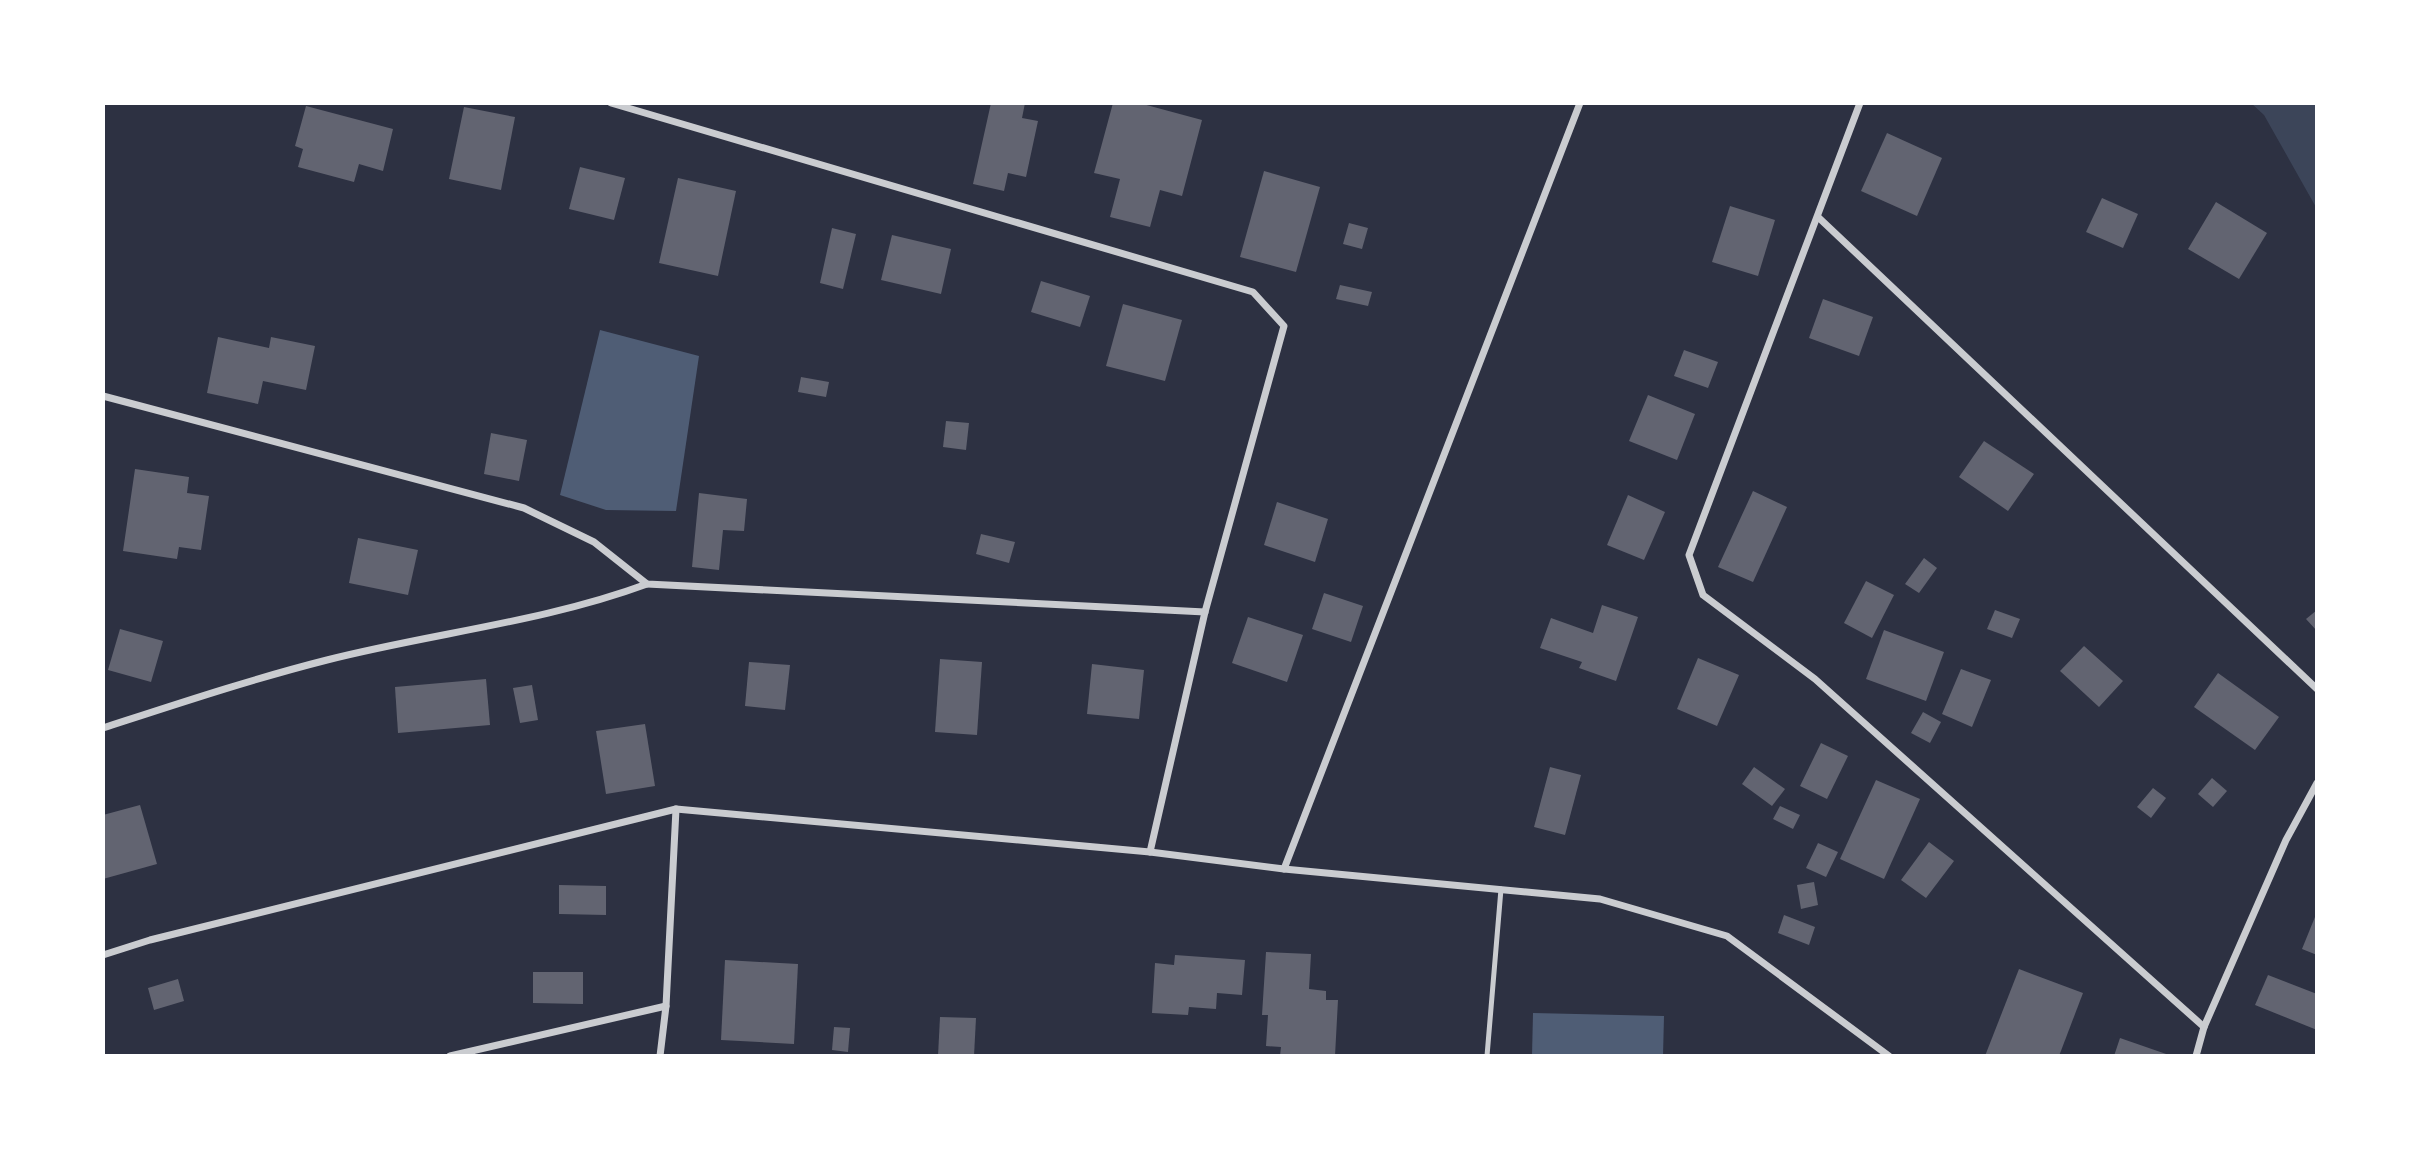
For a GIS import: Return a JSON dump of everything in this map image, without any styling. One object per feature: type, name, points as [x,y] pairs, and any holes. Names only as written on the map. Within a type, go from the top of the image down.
[{"type":"street","points":[[611,103],[1254,292],[1284,326],[1205,612],[1150,852]]},
{"type":"street","points":[[1284,869],[1580,103]]},
{"type":"street","points":[[1860,103],[1689,555],[1703,594],[1815,679],[2204,1027]]},
{"type":"street","points":[[1818,217],[2317,689]]},
{"type":"street","points":[[103,396],[524,508],[594,542],[647,584]]},
{"type":"street","points":[[103,728],[327,660],[484,628],[614,596],[647,584],[1205,612]]},
{"type":"street","points":[[2196,1056],[2204,1027],[2286,840],[2317,783]]},
{"type":"street","points":[[660,1056],[666,1006],[676,809]]},
{"type":"street","points":[[103,955],[163,937],[676,809],[1150,852],[1284,869],[1600,899],[1727,936],[1889,1056]]},
{"type":"street","points":[[450,1056],[666,1006]]},
{"type":"lane","points":[[1487,1056],[1501,890]]},
{"type":"shaded area","points":[[2251,103],[2317,103],[2317,209],[2264,115]]},
{"type":"shaded area","points":[[600,330],[699,356],[676,511],[606,510],[560,495]]},
{"type":"shaded area","points":[[1533,1013],[1664,1016],[1663,1056],[1532,1056]]},
{"type":"building","points":[[991,103],[1025,103],[1022,118],[1038,121],[1026,177],[1008,173],[1004,191],[973,184]]},
{"type":"building","points":[[1113,103],[1139,103],[1202,120],[1182,196],[1160,190],[1150,227],[1110,217],[1120,179],[1094,173]]},
{"type":"building","points":[[306,106],[393,129],[383,171],[359,164],[354,182],[298,167],[303,149],[295,146]]},
{"type":"building","points":[[464,107],[515,117],[501,190],[449,179]]},
{"type":"building","points":[[1887,133],[1942,158],[1917,216],[1861,191]]},
{"type":"building","points":[[580,167],[625,178],[614,220],[569,209]]},
{"type":"building","points":[[1264,171],[1320,187],[1296,272],[1240,257]]},
{"type":"building","points":[[678,178],[736,191],[718,276],[659,263]]},
{"type":"building","points":[[2102,198],[2138,214],[2123,248],[2086,232]]},
{"type":"building","points":[[2216,202],[2267,233],[2239,279],[2188,249]]},
{"type":"building","points":[[1730,206],[1775,220],[1758,276],[1712,262]]},
{"type":"building","points":[[1349,223],[1368,228],[1362,249],[1343,244]]},
{"type":"building","points":[[832,228],[856,234],[843,289],[820,283]]},
{"type":"building","points":[[892,235],[951,249],[941,294],[881,280]]},
{"type":"building","points":[[1041,281],[1090,296],[1080,327],[1031,312]]},
{"type":"building","points":[[1340,285],[1372,292],[1368,306],[1336,299]]},
{"type":"building","points":[[1823,299],[1873,317],[1859,356],[1809,338]]},
{"type":"building","points":[[1123,304],[1182,320],[1165,381],[1106,366]]},
{"type":"building","points":[[218,337],[269,348],[271,337],[315,346],[306,390],[263,381],[258,404],[207,393]]},
{"type":"building","points":[[1684,350],[1718,362],[1708,388],[1674,376]]},
{"type":"building","points":[[801,377],[829,382],[826,397],[798,392]]},
{"type":"building","points":[[1648,395],[1695,414],[1677,460],[1629,441]]},
{"type":"building","points":[[946,421],[969,423],[966,450],[943,447]]},
{"type":"building","points":[[491,433],[527,440],[519,481],[484,474]]},
{"type":"building","points":[[1984,441],[2034,474],[2008,511],[1959,477]]},
{"type":"building","points":[[135,469],[189,477],[187,493],[209,496],[201,550],[179,547],[177,559],[123,551]]},
{"type":"building","points":[[1753,491],[1787,507],[1753,582],[1718,567]]},
{"type":"building","points":[[699,493],[747,499],[744,531],[723,530],[719,570],[692,567]]},
{"type":"building","points":[[1628,495],[1665,512],[1644,560],[1607,545]]},
{"type":"building","points":[[1277,502],[1328,519],[1315,562],[1264,545]]},
{"type":"building","points":[[981,534],[1015,542],[1009,563],[976,554]]},
{"type":"building","points":[[358,538],[418,550],[408,595],[349,583]]},
{"type":"building","points":[[1924,558],[1937,568],[1919,593],[1905,584]]},
{"type":"building","points":[[1866,581],[1894,595],[1872,638],[1844,623]]},
{"type":"building","points":[[1324,593],[1363,606],[1351,642],[1312,629]]},
{"type":"building","points":[[1602,605],[1638,617],[1616,681],[1579,668],[1582,662],[1540,648],[1551,618],[1593,633]]},
{"type":"building","points":[[1995,610],[2020,619],[2012,638],[1987,629]]},
{"type":"building","points":[[2317,610],[2317,631],[2306,619]]},
{"type":"building","points":[[1248,617],[1303,635],[1287,682],[1232,663]]},
{"type":"building","points":[[120,629],[163,641],[151,682],[108,670]]},
{"type":"building","points":[[1884,630],[1944,652],[1926,701],[1866,679]]},
{"type":"building","points":[[2084,646],[2123,681],[2099,707],[2060,671]]},
{"type":"building","points":[[1698,658],[1739,675],[1717,726],[1677,709]]},
{"type":"building","points":[[940,659],[982,662],[977,735],[935,732]]},
{"type":"building","points":[[749,662],[790,665],[785,710],[745,706]]},
{"type":"building","points":[[1092,664],[1144,670],[1139,719],[1087,714]]},
{"type":"building","points":[[1961,669],[1991,680],[1972,727],[1942,714]]},
{"type":"building","points":[[2218,673],[2279,717],[2255,750],[2194,707]]},
{"type":"building","points":[[486,679],[490,725],[398,733],[395,687]]},
{"type":"building","points":[[532,685],[538,720],[520,723],[513,688]]},
{"type":"building","points":[[1923,712],[1941,722],[1930,743],[1911,733]]},
{"type":"building","points":[[645,724],[655,786],[606,794],[596,731]]},
{"type":"building","points":[[1821,743],[1848,756],[1827,799],[1800,786]]},
{"type":"building","points":[[1550,767],[1581,775],[1565,835],[1534,827]]},
{"type":"building","points":[[1754,767],[1785,789],[1772,806],[1742,784]]},
{"type":"building","points":[[2212,778],[2227,791],[2213,807],[2198,794]]},
{"type":"building","points":[[1876,780],[1920,799],[1884,879],[1840,859]]},
{"type":"building","points":[[2153,788],[2166,798],[2151,818],[2137,807]]},
{"type":"building","points":[[140,805],[157,864],[103,879],[103,815]]},
{"type":"building","points":[[1780,806],[1800,815],[1793,829],[1773,819]]},
{"type":"building","points":[[1929,842],[1954,861],[1926,898],[1901,880]]},
{"type":"building","points":[[1818,843],[1838,852],[1826,877],[1806,868]]},
{"type":"building","points":[[1814,882],[1818,905],[1801,909],[1797,885]]},
{"type":"building","points":[[559,885],[606,886],[606,915],[559,914]]},
{"type":"building","points":[[2317,912],[2317,955],[2302,949]]},
{"type":"building","points":[[1784,915],[1815,927],[1809,945],[1778,933]]},
{"type":"building","points":[[1266,952],[1311,954],[1309,989],[1326,991],[1326,1000],[1338,1000],[1335,1056],[1280,1056],[1281,1047],[1266,1046],[1268,1015],[1262,1015]]},
{"type":"building","points":[[1175,955],[1245,960],[1242,995],[1217,993],[1216,1009],[1189,1007],[1188,1015],[1152,1013],[1155,963],[1174,965]]},
{"type":"building","points":[[725,960],[798,964],[794,1044],[721,1040]]},
{"type":"building","points":[[2019,969],[2083,993],[2059,1056],[1985,1056]]},
{"type":"building","points":[[533,972],[583,972],[583,1004],[533,1003]]},
{"type":"building","points":[[2268,975],[2317,994],[2317,1030],[2255,1005]]},
{"type":"building","points":[[178,979],[184,1001],[154,1010],[148,988]]},
{"type":"building","points":[[940,1017],[976,1018],[974,1056],[938,1056]]},
{"type":"building","points":[[834,1027],[850,1028],[848,1052],[832,1050]]},
{"type":"building","points":[[2120,1038],[2169,1055],[2169,1056],[2114,1056]]}]
